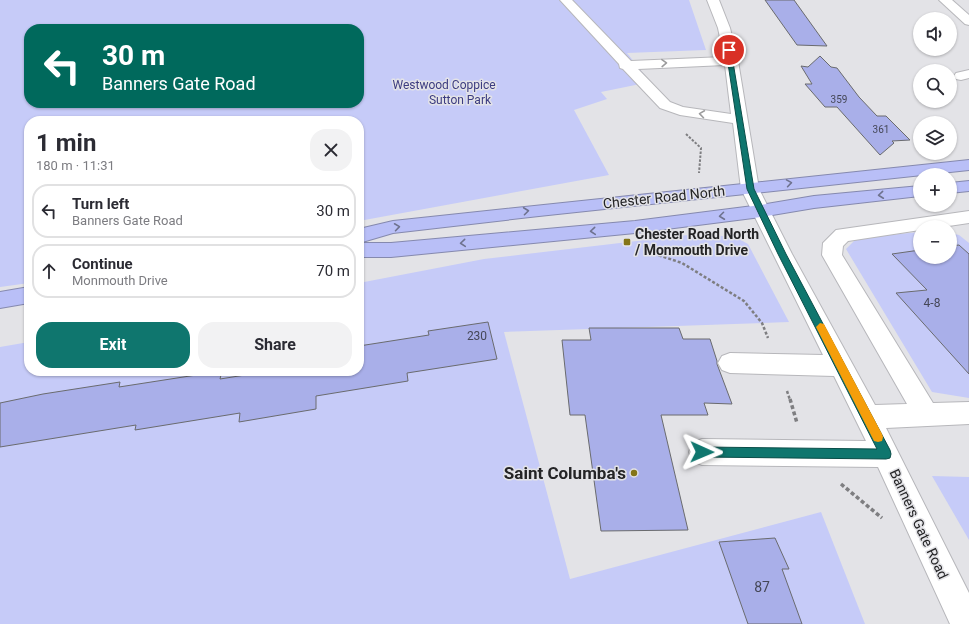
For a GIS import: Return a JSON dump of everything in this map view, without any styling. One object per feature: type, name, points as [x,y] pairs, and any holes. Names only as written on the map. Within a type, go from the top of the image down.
[{"type":"highway","name":"Chester Road North","points":[[364,235],[393,227],[539,210],[750,189],[795,182],[969,165]]},
{"type":"highway","points":[[957,187],[969,186]]},
{"type":"highway","name":"Chester Road North","points":[[364,250],[391,250],[635,227],[761,211],[814,202],[913,192]]},
{"type":"highway","points":[[0,300],[24,296]]},
{"type":"street","points":[[566,0],[665,105],[680,111],[740,120]]},
{"type":"street","name":"Banners Gate Road","points":[[713,0],[724,28],[731,61],[750,189],[868,417],[967,624]]},
{"type":"street","points":[[945,0],[969,21]]},
{"type":"street","points":[[626,65],[731,61]]},
{"type":"street","points":[[926,414],[832,255],[832,243],[843,235],[969,217]]},
{"type":"street","points":[[730,363],[779,363],[841,366]]},
{"type":"street","points":[[868,417],[969,413]]},
{"type":"street","points":[[702,452],[886,454]]},
{"type":"path","points":[[682,130],[700,148],[699,175]]},
{"type":"path","points":[[635,227],[658,255],[682,263],[744,301],[762,323],[779,363],[806,454],[882,518],[885,525]]},
{"type":"green space","name":"Sutton Park","points":[[0,0],[689,0],[706,50],[627,53],[650,82],[601,92],[607,99],[574,110],[609,175],[364,220],[364,116],[24,116],[24,284],[0,287]]},
{"type":"green space","points":[[705,233],[739,239],[748,244],[789,322],[504,332],[570,579],[821,512],[865,624],[0,624],[0,347],[24,343],[24,376],[364,376],[364,282],[484,259]]},
{"type":"green space","points":[[913,233],[913,264],[957,264],[957,235],[969,243],[969,398],[932,392],[846,249],[857,238]]},
{"type":"green space","points":[[932,476],[969,477],[969,540]]},
{"type":"building","points":[[765,0],[794,0],[827,46],[797,45]]},
{"type":"building","points":[[820,56],[831,67],[837,68],[859,97],[877,116],[886,116],[910,140],[892,141],[894,143],[880,155],[837,107],[825,107],[805,84],[812,84],[801,66],[808,67]]},
{"type":"building","points":[[957,245],[959,245],[969,254],[969,374],[896,293],[927,290],[892,254],[913,251],[913,264],[957,264]]},
{"type":"building","points":[[488,322],[497,359],[407,373],[408,381],[316,396],[316,409],[239,422],[240,413],[135,430],[136,425],[0,447],[0,403],[43,394],[120,382],[119,387],[190,376],[221,376],[220,379],[239,376],[364,376],[364,345],[429,335],[428,331]]},
{"type":"building","name":"Saint Columba's","points":[[589,328],[679,328],[683,339],[710,339],[717,364],[732,404],[704,403],[708,415],[661,415],[688,530],[601,531],[585,415],[570,415],[562,340],[591,340]]},
{"type":"building","points":[[775,538],[789,569],[782,569],[802,624],[748,624],[719,542]]},
{"type":"slow traffic","points":[[820,327],[878,437]]},
{"type":"place","name":"Chester Road North / Monmouth Drive","points":[[627,242]]},
{"type":"place","name":"Saint Columba's","points":[[634,473]]},
{"type":"route","points":[[702,452],[886,454],[782,254],[750,189],[729,50]]},
{"type":"park label","name":"Westwood Coppice","points":[[444,85]]}]
